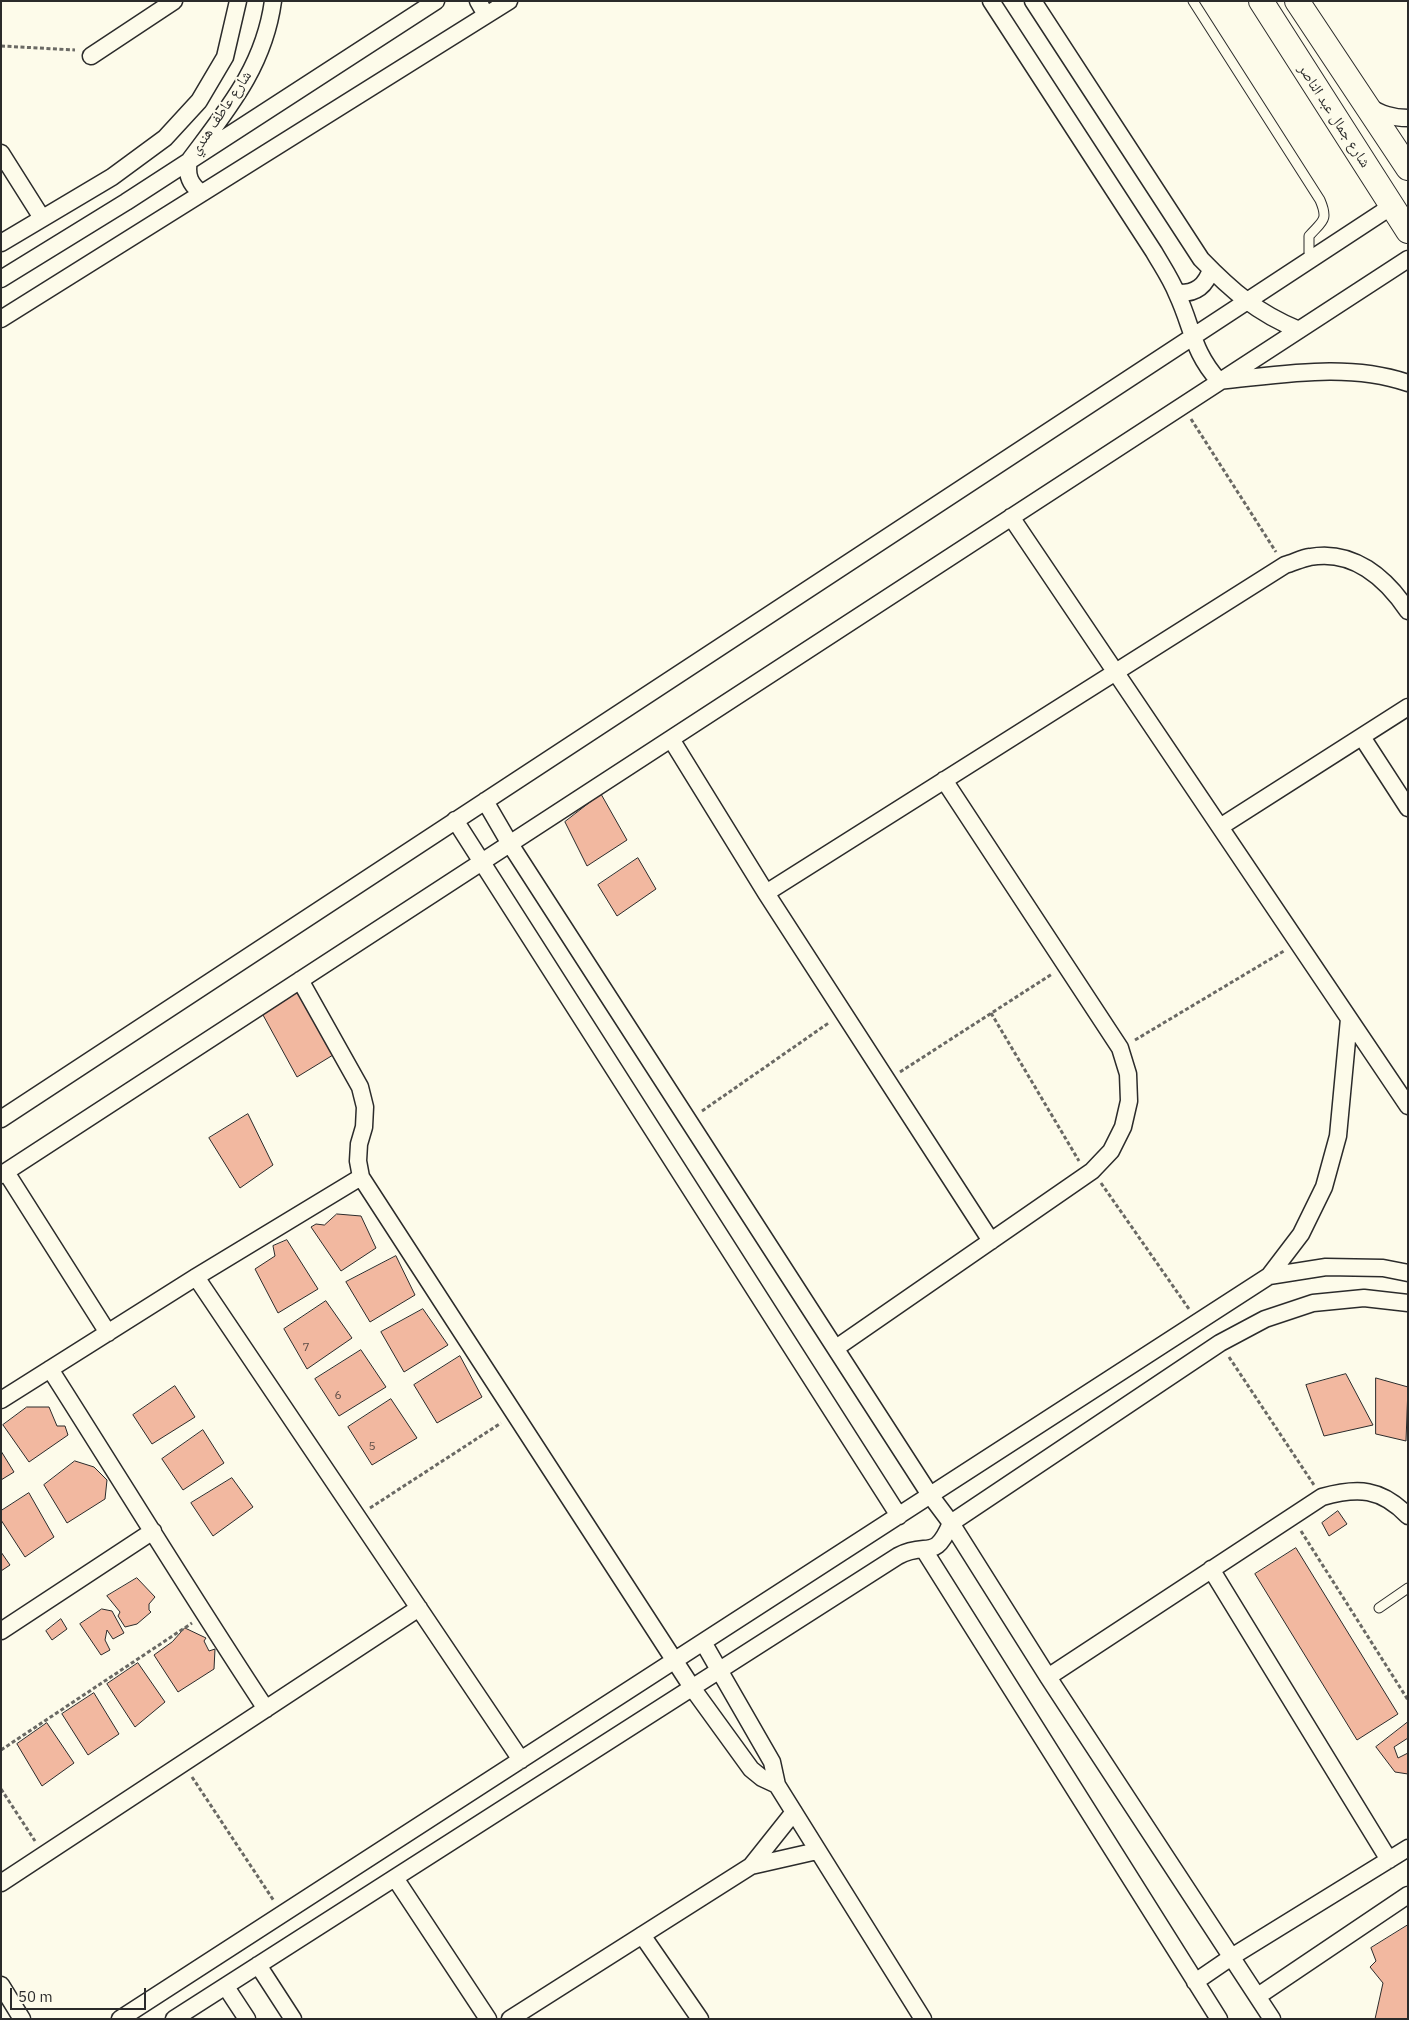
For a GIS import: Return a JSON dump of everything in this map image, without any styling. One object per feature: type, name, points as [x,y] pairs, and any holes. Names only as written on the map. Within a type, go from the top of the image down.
[{"type":"main road","name":"شارع جمال عبد الناصر","points":[[1260,1],[1408,231]]},
{"type":"main road","points":[[1297,1],[1408,168]]},
{"type":"street","points":[[95,54],[174,1]]},
{"type":"street","points":[[1,243],[112,177],[165,138],[199,101],[225,57],[238,1]]},
{"type":"street","name":"شارع عاطف هندي","points":[[202,193],[191,183],[188,176],[188,161],[245,83],[266,37],[273,1]]},
{"type":"street","points":[[1,279],[436,1]]},
{"type":"street","points":[[1,319],[202,193],[482,8],[509,1]]},
{"type":"street","points":[[992,1],[1154,252],[1177,293],[1192,338],[1203,361],[1219,381]]},
{"type":"street","points":[[1033,1],[1201,259],[1246,302],[1272,318],[1298,330]]},
{"type":"street","points":[[1367,106],[1381,114],[1396,118],[1408,118]]},
{"type":"street","points":[[1,153],[42,218]]},
{"type":"street","points":[[1,1119],[1392,206]]},
{"type":"street","points":[[108,1333],[3,1174],[1408,259]]},
{"type":"street","points":[[1177,293],[1185,294],[1199,288],[1205,283],[1211,269]]},
{"type":"street","points":[[1219,381],[1310,372],[1342,371],[1373,374],[1408,383]]},
{"type":"street","points":[[1011,517],[1408,1106]]},
{"type":"street","points":[[766,893],[1284,565],[1311,557],[1338,557],[1364,565],[1386,582],[1408,611]]},
{"type":"street","points":[[1220,827],[1408,707]]},
{"type":"street","points":[[1362,737],[1408,808]]},
{"type":"street","points":[[670,739],[766,893],[991,1241]]},
{"type":"street","points":[[836,1348],[1090,1173],[1111,1151],[1123,1127],[1129,1101],[1128,1074],[1120,1048],[944,780]]},
{"type":"street","points":[[485,801],[510,844],[930,1495],[951,1523],[1048,1677],[1233,1956],[1272,2019]]},
{"type":"street","points":[[455,820],[483,861],[899,1516]]},
{"type":"street","points":[[300,980],[360,1087],[365,1107],[364,1128],[358,1160],[361,1177],[516,1413],[693,1689],[751,1769],[762,1778],[777,1785]]},
{"type":"street","points":[[120,2019],[1269,1276],[1301,1234],[1324,1187],[1338,1136],[1348,1019]]},
{"type":"street","points":[[1,1400],[196,1277],[361,1177]]},
{"type":"street","points":[[1269,1276],[1326,1267],[1383,1268],[1408,1273]]},
{"type":"street","points":[[196,1277],[521,1760]]},
{"type":"street","points":[[174,2019],[693,1689],[898,1556],[914,1550],[932,1549],[941,1543],[951,1523],[1220,1344],[1264,1319],[1313,1303],[1364,1298],[1408,1303]]},
{"type":"street","points":[[50,1369],[153,1531],[203,1614],[266,1709]]},
{"type":"street","points":[[1048,1677],[1322,1497],[1347,1490],[1373,1493],[1396,1504],[1408,1516]]},
{"type":"street","points":[[1,1631],[153,1531]]},
{"type":"street","points":[[924,1550],[1219,2019]]},
{"type":"street","points":[[1211,1569],[1388,1860]]},
{"type":"street","points":[[1,1883],[419,1608]]},
{"type":"street","points":[[703,1642],[772,1762],[777,1785],[923,2019]]},
{"type":"street","points":[[751,1866],[794,1812]]},
{"type":"street","points":[[1196,1982],[1233,1956],[1408,1848]]},
{"type":"street","points":[[510,2019],[751,1866],[817,1851]]},
{"type":"street","points":[[394,1878],[488,2019]]},
{"type":"street","points":[[1258,1996],[1404,1902]]},
{"type":"street","points":[[642,1934],[700,2019]]},
{"type":"street","points":[[258,1965],[293,2019]]},
{"type":"street","points":[[1,1986],[22,2019]]},
{"type":"street","points":[[226,1987],[247,2019]]},
{"type":"lane","points":[[1193,1],[1320,200],[1325,212],[1324,220],[1309,236],[1309,252],[1314,258]]},
{"type":"lane","points":[[1379,1608],[1408,1588]]},
{"type":"path","points":[[1,46],[95,54]]},
{"type":"path","points":[[1182,406],[1284,565]]},
{"type":"path","points":[[1120,1048],[1298,943]]},
{"type":"path","points":[[887,1080],[1066,965]]},
{"type":"path","points":[[689,1120],[844,1013]]},
{"type":"path","points":[[991,1013],[1090,1173],[1198,1322]]},
{"type":"path","points":[[1220,1344],[1322,1497]]},
{"type":"path","points":[[357,1517],[516,1413]]},
{"type":"path","points":[[1291,1517],[1408,1700]]},
{"type":"path","points":[[1,1750],[185,1628],[203,1614]]},
{"type":"path","points":[[183,1763],[282,1914]]},
{"type":"path","points":[[1,1789],[44,1854]]},
{"type":"building","points":[[601,794],[627,840],[587,866],[565,822]]},
{"type":"building","points":[[638,858],[656,889],[617,916],[598,885]]},
{"type":"building","points":[[298,990],[333,1055],[297,1077],[263,1015]]},
{"type":"building","points":[[248,1114],[273,1165],[240,1188],[209,1138]]},
{"type":"building","points":[[337,1214],[361,1216],[376,1248],[341,1271],[311,1227],[316,1224],[324,1225]]},
{"type":"building","points":[[287,1240],[318,1289],[278,1313],[255,1269],[275,1256],[273,1246]]},
{"type":"building","points":[[396,1256],[415,1295],[370,1322],[346,1282]]},
{"type":"building","points":[[326,1301],[352,1338],[307,1369],[284,1329]]},
{"type":"building","points":[[423,1309],[448,1345],[404,1372],[381,1332]]},
{"type":"building","points":[[361,1350],[386,1387],[339,1416],[315,1379]]},
{"type":"building","points":[[460,1356],[482,1397],[437,1423],[414,1385]]},
{"type":"building","points":[[1346,1374],[1373,1425],[1324,1436],[1306,1385]]},
{"type":"building","points":[[1376,1378],[1408,1387],[1406,1441],[1376,1434]]},
{"type":"building","points":[[175,1386],[195,1417],[152,1444],[133,1415]]},
{"type":"building","points":[[391,1399],[417,1438],[372,1465],[348,1427]]},
{"type":"building","points":[[27,1407],[49,1407],[57,1426],[65,1426],[68,1435],[29,1462],[3,1425]]},
{"type":"building","points":[[203,1430],[224,1463],[183,1490],[162,1459]]},
{"type":"building","points":[[1,1451],[14,1472],[1,1480]]},
{"type":"building","points":[[75,1461],[94,1467],[107,1480],[105,1499],[67,1523],[44,1485]]},
{"type":"building","points":[[232,1478],[253,1507],[213,1536],[191,1503]]},
{"type":"building","points":[[29,1493],[54,1537],[25,1557],[1,1520],[1,1511]]},
{"type":"building","points":[[1338,1511],[1347,1524],[1329,1536],[1322,1523]]},
{"type":"building","points":[[1296,1548],[1398,1714],[1357,1740],[1255,1574]]},
{"type":"building","points":[[1,1552],[10,1565],[1,1571]]},
{"type":"building","points":[[137,1578],[155,1597],[149,1604],[151,1612],[137,1624],[125,1627],[118,1616],[120,1612],[107,1596]]},
{"type":"building","points":[[102,1609],[112,1611],[124,1633],[113,1639],[107,1630],[105,1640],[110,1650],[101,1655],[80,1624]]},
{"type":"building","points":[[61,1619],[67,1629],[52,1640],[46,1631]]},
{"type":"building","points":[[185,1628],[206,1638],[204,1641],[209,1651],[215,1649],[214,1669],[178,1692],[154,1655],[172,1642]]},
{"type":"building","points":[[138,1663],[165,1702],[135,1727],[107,1684]]},
{"type":"building","points":[[94,1693],[119,1734],[88,1755],[62,1714]]},
{"type":"building","points":[[1408,1722],[1408,1738],[1394,1747],[1398,1758],[1408,1753],[1408,1774],[1395,1772],[1376,1747]]},
{"type":"building","points":[[47,1723],[74,1763],[42,1786],[17,1744]]},
{"type":"building","points":[[1408,1925],[1408,2019],[1375,2019],[1383,1983],[1370,1967],[1376,1961],[1371,1948]]}]
